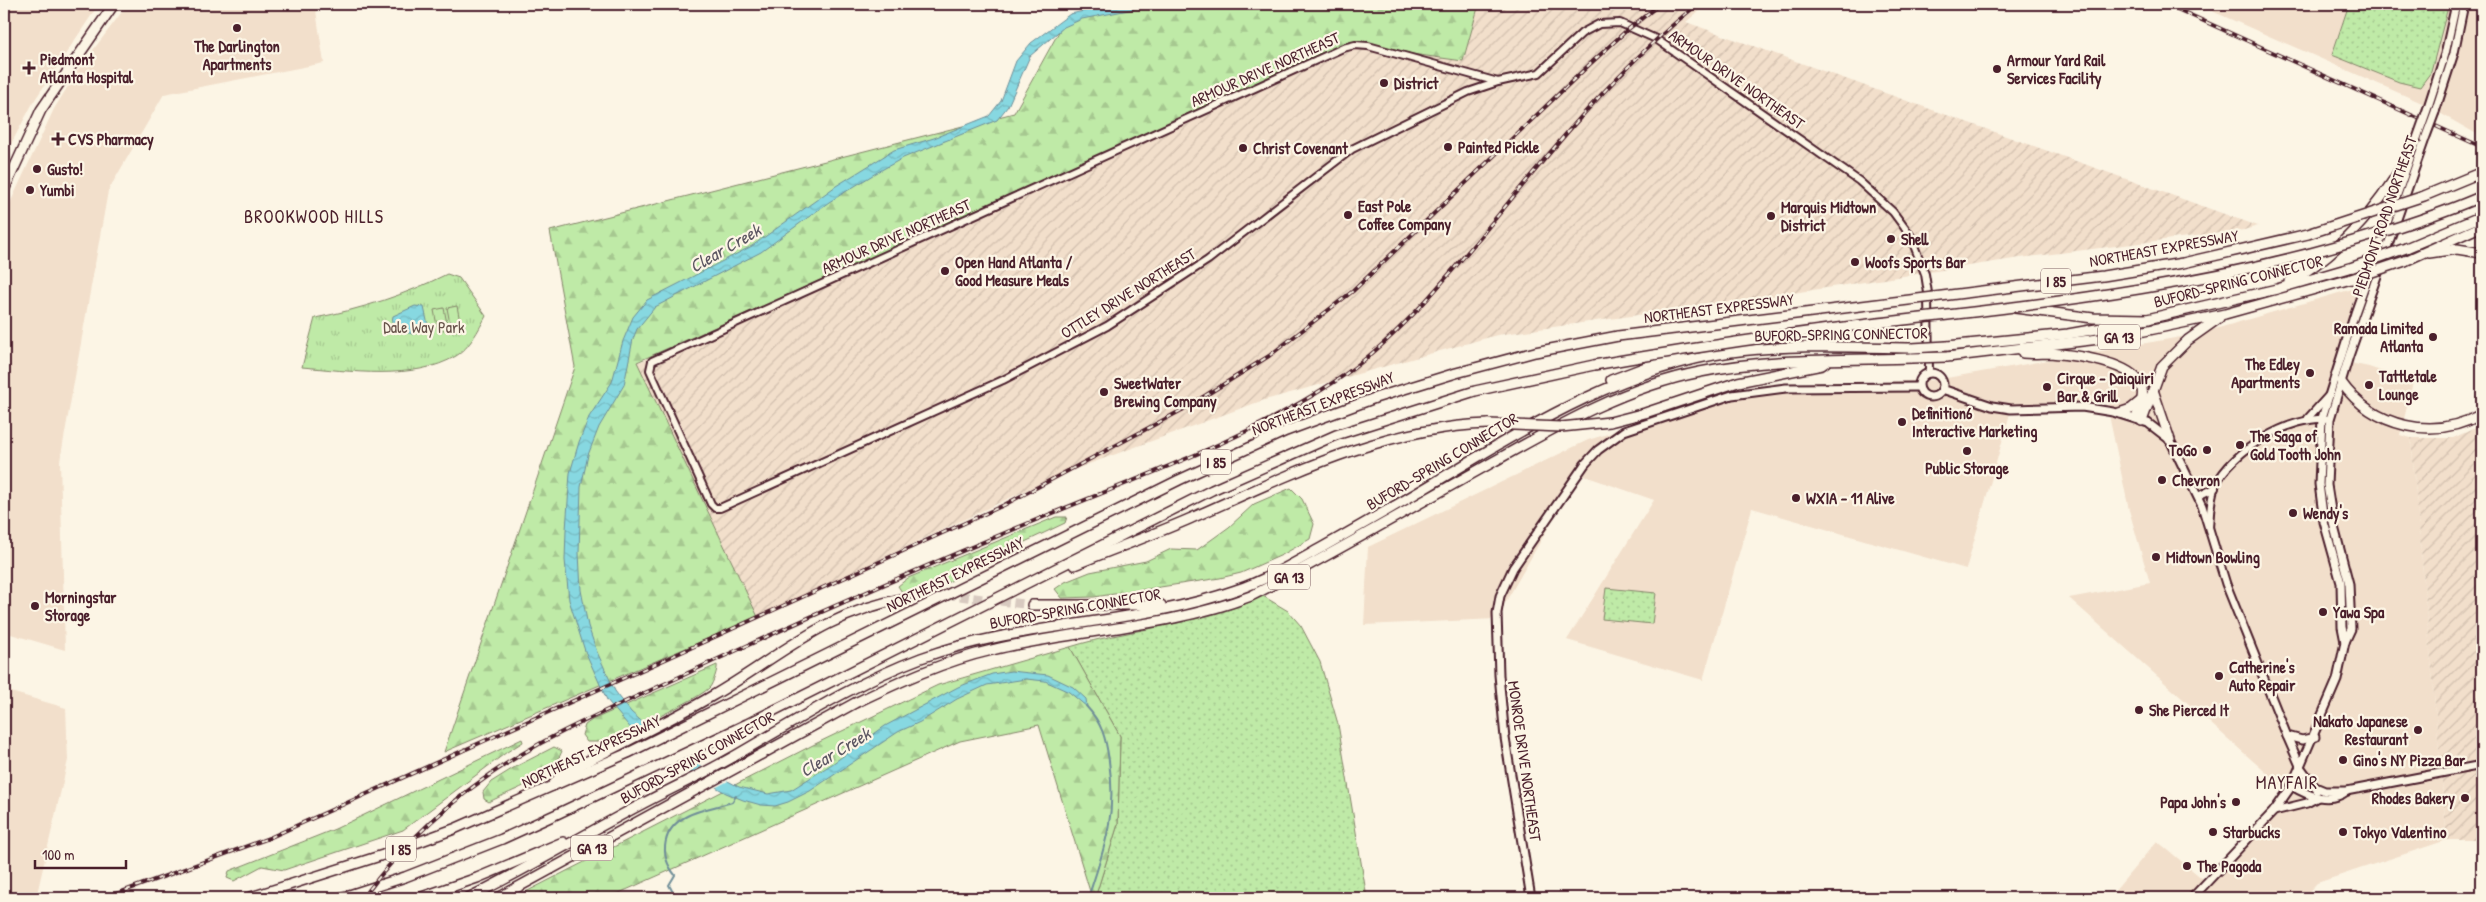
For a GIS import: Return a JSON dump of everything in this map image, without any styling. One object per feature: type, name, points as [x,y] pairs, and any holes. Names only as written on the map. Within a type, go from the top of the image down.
[{"type":"highway","points":[[4,190],[41,110],[114,4]]},
{"type":"highway","points":[[2276,289],[2305,273],[2361,222],[2401,170],[2420,140]]},
{"type":"highway","name":"NORTHEAST EXPRESSWAY","points":[[248,898],[410,846],[550,788],[628,753],[1170,484],[1286,431],[1375,398],[1456,373],[1535,352],[1618,336],[2103,276],[2183,263],[2308,234],[2424,196],[2482,172]]},
{"type":"highway","name":"I 85","points":[[340,898],[405,877],[502,839],[653,769],[716,737],[747,724],[1212,490],[1336,435],[1475,391],[1594,365],[1799,333],[2107,295],[2281,262],[2348,243],[2482,196]]},
{"type":"highway","name":"BUFORD-SPRING CONNECTOR","points":[[468,898],[620,816],[680,786],[867,680],[926,656],[988,637],[1126,616],[1237,590],[1283,569],[1375,518],[1526,428],[1578,401],[1638,376],[1704,358],[1754,350],[1802,347],[1912,348],[1946,346],[2068,334],[2149,319],[2276,289],[2353,267],[2406,248],[2482,216]]},
{"type":"highway","name":"BUFORD-SPRING CONNECTOR","points":[[498,898],[855,703],[914,675],[958,660],[1022,643],[1168,620],[1251,596],[1543,434],[1609,401],[1636,390],[1699,372],[1766,362],[1947,357],[2116,337],[2226,314],[2351,279],[2405,261],[2482,226]]},
{"type":"highway","points":[[2419,254],[2457,249],[2482,253]]},
{"type":"highway","points":[[1526,428],[1589,390],[1668,358],[1790,330],[1928,313],[2006,308],[2093,318],[2149,319]]},
{"type":"highway","points":[[2139,420],[2160,371],[2167,360],[2198,332],[2226,314]]},
{"type":"highway","points":[[2010,350],[2078,358],[2122,368],[2133,374],[2140,382],[2142,400],[2139,420]]},
{"type":"highway","points":[[1024,584],[1184,522],[1291,474],[1374,443],[1444,427],[1489,424],[1561,426],[1610,422],[1645,413],[1738,382],[1822,365],[1828,360]]},
{"type":"highway","points":[[2341,382],[2371,411],[2397,425],[2421,429],[2445,428],[2482,414]]},
{"type":"highway","points":[[2153,389],[2170,440]]},
{"type":"highway","points":[[2119,413],[2131,409],[2142,400]]},
{"type":"highway","points":[[550,788],[561,775],[724,689],[829,622],[875,604],[906,598]]},
{"type":"highway","points":[[1032,605],[1181,604]]},
{"type":"highway","points":[[418,898],[525,858],[620,816]]},
{"type":"main road","name":"PIEDMONT ROAD NORTHEAST","points":[[2431,111],[2456,4]]},
{"type":"main road","name":"PIEDMONT ROAD NORTHEAST","points":[[2345,642],[2342,627],[2341,583],[2324,522],[2319,484],[2322,418],[2328,396],[2420,140],[2454,53],[2464,4]]},
{"type":"main road","name":"PIEDMONT ROAD NORTHEAST","points":[[2192,898],[2274,812],[2294,782],[2302,768],[2337,680],[2345,642],[2351,629],[2349,584],[2333,523],[2326,485],[2330,419],[2420,140]]},
{"type":"main road","points":[[1918,387],[1920,378],[1929,373],[1941,379],[1942,389]]},
{"type":"main road","name":"MONROE DRIVE NORTHEAST","points":[[1531,898],[1504,730],[1497,613],[1500,596],[1513,568],[1585,464],[1598,450],[1624,431],[1732,395],[1786,388],[1918,387],[1921,392],[1930,396],[1939,395],[1942,389],[1992,406],[2012,409],[2082,407],[2119,413],[2155,428],[2170,440],[2198,496],[2226,584],[2287,736],[2302,768],[2318,793]]},
{"type":"main road","points":[[2287,736],[2302,740],[2314,737]]},
{"type":"main road","points":[[2294,782],[2308,795],[2318,793],[2341,796],[2347,791],[2482,766]]},
{"type":"main road","points":[[2274,812],[2307,804],[2318,793]]},
{"type":"street","name":"ARMOUR DRIVE NORTHEAST","points":[[752,494],[720,508],[713,507],[650,370],[652,361],[1349,46],[1368,46],[1498,82],[1539,73],[1582,33],[1599,24],[1620,23],[1656,39],[1882,200],[1901,222],[1916,247],[1925,274],[1929,373]]},
{"type":"street","name":"OTTLEY DRIVE NORTHEAST","points":[[752,494],[1003,380],[1106,326],[1208,260],[1352,148],[1468,92],[1498,82]]},
{"type":"street","points":[[2301,423],[2315,412],[2328,396]]},
{"type":"street","points":[[2209,532],[2212,497],[2215,488],[2230,465],[2250,446],[2273,433],[2315,418],[2330,419]]},
{"type":"street","points":[[2198,496],[2215,488]]},
{"type":"street","points":[[2202,506],[2212,497]]},
{"type":"shaded area","name":"Piedmont Atlanta Hospital","points":[[4,4],[99,4],[34,101],[4,157]]},
{"type":"shaded area","points":[[128,4],[315,4],[324,63],[164,94],[108,191],[60,461],[65,650],[4,632],[4,216],[54,109],[78,70]]},
{"type":"shaded area","points":[[1479,4],[1707,4],[1686,22],[2258,226],[2244,230],[2020,258],[1793,293],[1497,335],[1261,401],[1056,476],[758,617],[637,363],[1347,45],[1463,61]]},
{"type":"shaded area","points":[[2196,4],[2482,4],[2482,137],[2422,103]]},
{"type":"shaded area","points":[[2373,283],[2350,363],[2369,367],[2413,382],[2400,435],[2411,438],[2447,840],[2317,883],[2303,898],[2109,898],[2157,841],[2209,884],[2288,792],[2069,598],[2150,583],[2129,510],[2106,401],[2011,410],[1966,569],[1752,508],[1703,680],[1567,640],[1654,500],[1579,474],[1496,619],[1364,625],[1368,547],[1588,440],[1766,386],[1935,380],[2198,334]]},
{"type":"shaded area","points":[[2482,425],[2482,840],[2447,840],[2411,438],[2453,438]]},
{"type":"shaded area","points":[[4,690],[66,708],[68,760],[36,898],[4,898]]},
{"type":"green space","points":[[1113,4],[1479,4],[1463,61],[1347,45],[637,362],[758,617],[444,752],[575,367],[550,231],[1014,113],[1066,19]]},
{"type":"green space","points":[[2349,4],[2445,4],[2447,11],[2431,72],[2420,87],[2399,82],[2332,55]]},
{"type":"green space","name":"Dale Way Park","points":[[447,274],[459,278],[486,316],[477,333],[461,353],[439,364],[401,372],[360,372],[302,367],[315,318],[383,300]]},
{"type":"green space","points":[[457,306],[461,327],[451,329],[447,308]]},
{"type":"green space","points":[[444,308],[448,329],[438,331],[434,310]]},
{"type":"green space","points":[[1291,488],[1302,499],[1314,524],[1310,539],[1282,555],[1241,573],[1220,578],[1094,597],[1062,598],[1055,589],[1065,582],[1090,572],[1146,561],[1171,549],[1197,550],[1229,527],[1254,504]]},
{"type":"green space","points":[[1056,517],[1067,517],[1065,523],[994,557],[934,589],[912,593],[902,592],[898,586],[908,578]]},
{"type":"green space","points":[[1606,588],[1656,593],[1652,624],[1602,619]]},
{"type":"green space","points":[[1263,596],[1288,611],[1301,626],[1320,662],[1338,724],[1367,898],[1095,898],[1118,824],[1120,736],[1070,647],[1218,613]]},
{"type":"green space","points":[[1070,647],[1120,736],[1118,824],[1095,898],[1092,898],[1039,725],[960,741],[608,898],[514,898],[813,745],[938,685]]},
{"type":"green space","points":[[717,665],[717,670],[710,687],[677,707],[603,742],[587,742],[582,735],[585,725],[592,720]]},
{"type":"green space","points":[[522,739],[523,742],[403,830],[284,870],[262,866],[234,881],[227,878],[229,871],[335,829]]},
{"type":"green space","points":[[554,747],[562,751],[557,761],[541,776],[489,802],[484,799],[483,792],[491,782]]},
{"type":"water","points":[[1118,4],[1147,4],[1134,9],[1082,19],[1064,27],[1030,56],[1008,106],[997,120],[903,158],[876,173],[829,202],[761,252],[655,307],[637,329],[633,339],[624,385],[599,427],[588,455],[581,487],[579,553],[581,590],[588,626],[597,652],[615,691],[631,712],[656,734],[704,768],[739,787],[768,794],[791,790],[832,764],[885,726],[958,687],[992,674],[1011,671],[1048,675],[1073,687],[1086,699],[1087,707],[1069,692],[1045,681],[1026,679],[987,685],[957,699],[920,722],[898,732],[810,791],[788,802],[775,806],[761,805],[726,793],[674,763],[633,731],[607,700],[585,651],[569,600],[565,560],[570,473],[589,417],[612,382],[623,341],[633,317],[647,300],[752,246],[836,186],[894,150],[934,138],[989,116],[1001,101],[1016,61],[1031,43],[1070,14]]},
{"type":"water","points":[[415,306],[424,307],[429,330],[413,334],[395,330],[392,321],[393,316]]},
{"type":"pier","points":[[648,724],[697,760],[679,769],[631,732]]},
{"type":"pier","points":[[704,765],[730,780],[713,789],[688,774]]},
{"type":"waterway","points":[[1086,706],[1100,725],[1105,738],[1111,780],[1108,831],[1088,898]]},
{"type":"waterway","points":[[676,898],[669,885],[675,875],[666,859],[665,850],[668,834],[679,821],[687,816],[732,802],[736,796]]},
{"type":"tunnel","points":[[906,598],[951,595],[1032,605]]},
{"type":"railway","points":[[105,898],[269,838],[686,650],[1004,505],[1182,410],[1269,356],[1353,291],[1590,64],[1626,31],[1660,4]]},
{"type":"railway","points":[[363,898],[401,852],[444,811],[491,774],[541,743],[608,710],[855,597],[1226,441],[1263,423],[1334,382],[1380,347],[1401,327],[1459,263],[1591,106],[1642,53],[1698,4]]},
{"type":"railway","points":[[2166,4],[2482,147]]},
{"type":"place","name":"The Darlington Apartments","points":[[237,28]]},
{"type":"place","name":"Piedmont Atlanta Hospital","points":[[29,68]]},
{"type":"place","name":"Armour Yard Rail Services Facility","points":[[1997,69]]},
{"type":"place","name":"District","points":[[1384,83]]},
{"type":"place","name":"CVS Pharmacy","points":[[58,139]]},
{"type":"place","name":"Painted Pickle","points":[[1448,147]]},
{"type":"place","name":"Christ Covenant","points":[[1243,148]]},
{"type":"place","name":"Gusto!","points":[[37,169]]},
{"type":"place","name":"Yumbi","points":[[30,190]]},
{"type":"place","name":"East Pole Coffee Company","points":[[1348,215]]},
{"type":"place","name":"Marquis Midtown District","points":[[1771,216]]},
{"type":"place","name":"Shell","points":[[1891,239]]},
{"type":"place","name":"Woofs Sports Bar","points":[[1855,262]]},
{"type":"place","name":"Open Hand Atlanta / Good Measure Meals","points":[[945,271]]},
{"type":"place","name":"Ramada Limited Atlanta","points":[[2433,337]]},
{"type":"place","name":"The Edley Apartments","points":[[2310,373]]},
{"type":"place","name":"Tattletale Lounge","points":[[2369,385]]},
{"type":"place","name":"Cirque - Daiquiri Bar & Grill","points":[[2047,387]]},
{"type":"place","name":"SweetWater Brewing Company","points":[[1104,392]]},
{"type":"place","name":"Definition6 Interactive Marketing","points":[[1902,422]]},
{"type":"place","name":"The Saga of Gold Tooth John","points":[[2240,445]]},
{"type":"place","name":"ToGo","points":[[2207,450]]},
{"type":"place","name":"Public Storage","points":[[1967,451]]},
{"type":"place","name":"Chevron","points":[[2162,480]]},
{"type":"place","name":"WXIA - 11 Alive","points":[[1796,498]]},
{"type":"place","name":"Wendy's","points":[[2293,513]]},
{"type":"place","name":"Midtown Bowling","points":[[2156,557]]},
{"type":"place","name":"Morningstar Storage","points":[[35,606]]},
{"type":"place","name":"Yawa Spa","points":[[2323,612]]},
{"type":"place","name":"Catherine's Auto Repair","points":[[2219,676]]},
{"type":"place","name":"She Pierced It","points":[[2139,710]]},
{"type":"place","name":"Nakato Japanese Restaurant","points":[[2418,730]]},
{"type":"place","name":"Gino's NY Pizza Bar","points":[[2343,760]]},
{"type":"place","name":"Rhodes Bakery","points":[[2465,798]]},
{"type":"place","name":"Papa John's","points":[[2236,802]]},
{"type":"place","name":"Starbucks","points":[[2213,832]]},
{"type":"place","name":"Tokyo Valentino","points":[[2343,832]]},
{"type":"place","name":"The Pagoda","points":[[2187,866]]},
{"type":"district","name":"BROOKWOOD HILLS","points":[[314,216]]},
{"type":"district","name":"MAYFAIR","points":[[2287,782]]},
{"type":"water label","name":"Clear Creek","points":[[725,248]]},
{"type":"water label","name":"Clear Creek","points":[[835,752]]}]
